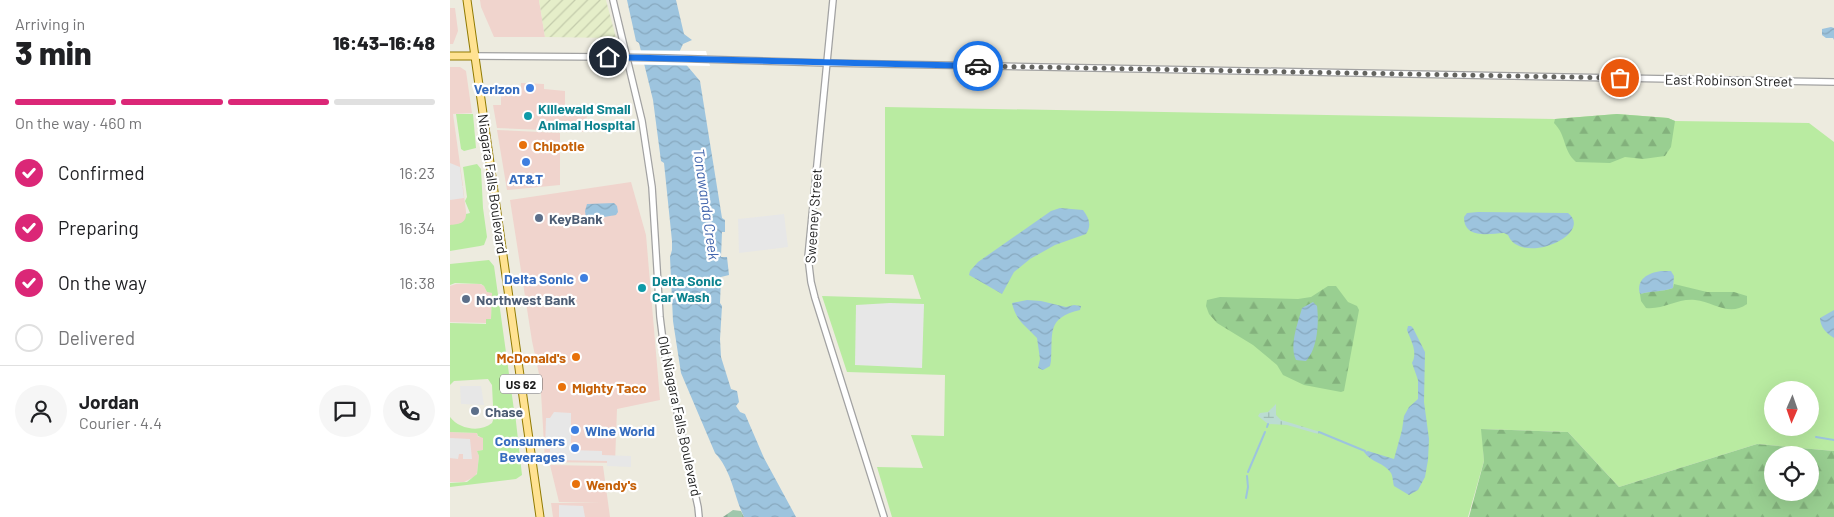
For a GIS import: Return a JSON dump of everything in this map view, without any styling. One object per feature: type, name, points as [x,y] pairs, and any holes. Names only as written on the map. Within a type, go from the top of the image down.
[{"type":"main road","name":"Niagara Falls Boulevard","points":[[467,0],[540,517]]},
{"type":"main road","points":[[450,56],[475,56]]},
{"type":"street","name":"Old Niagara Falls Boulevard","points":[[613,0],[642,121],[652,187],[660,317],[665,358],[699,517]]},
{"type":"street","name":"Sweeney Street","points":[[833,0],[808,257],[810,282],[884,517]]},
{"type":"street","name":"East Robinson Street","points":[[475,56],[665,58],[827,63],[1834,82]]},
{"type":"shaded area","points":[[480,0],[539,0],[545,37],[494,37],[481,7]]},
{"type":"shaded area","points":[[450,8],[455,8],[458,31],[453,44],[450,44]]},
{"type":"shaded area","points":[[450,67],[460,67],[466,71],[472,113],[453,114],[463,186],[450,188]]},
{"type":"shaded area","points":[[521,83],[544,84],[544,89],[565,91],[565,109],[586,110],[588,132],[497,128],[493,105],[501,105],[501,88],[521,88]]},
{"type":"shaded area","points":[[497,130],[560,133],[560,185],[507,190]]},
{"type":"shaded area","points":[[450,163],[460,167],[464,198],[450,200]]},
{"type":"shaded area","points":[[631,182],[646,235],[660,400],[617,409],[615,463],[545,462],[540,375],[532,341],[510,200]]},
{"type":"shaded area","points":[[463,187],[467,220],[462,224],[450,226],[450,189]]},
{"type":"shaded area","points":[[784,214],[788,247],[739,253],[738,219]]},
{"type":"shaded area","points":[[456,284],[480,284],[484,286],[487,292],[492,293],[491,319],[486,320],[486,323],[450,322],[450,286]]},
{"type":"shaded area","points":[[924,304],[922,368],[855,365],[856,305]]},
{"type":"shaded area","points":[[460,386],[481,386],[484,405],[461,404]]},
{"type":"shaded area","points":[[554,412],[571,413],[571,450],[602,451],[602,455],[631,456],[631,467],[607,466],[607,461],[550,460],[550,449],[545,449],[546,418],[550,418]]},
{"type":"shaded area","points":[[450,432],[477,433],[478,437],[483,437],[483,450],[477,451],[479,456],[477,473],[474,477],[464,482],[450,482]]},
{"type":"shaded area","points":[[450,438],[470,439],[472,459],[463,459],[463,454],[459,454],[458,459],[450,458]]},
{"type":"shaded area","points":[[550,465],[603,466],[610,517],[553,517],[551,503],[601,503],[559,502]]},
{"type":"shaded area","points":[[559,505],[583,506],[585,517],[559,517]]},
{"type":"green space","points":[[539,0],[606,0],[616,38],[545,37]]},
{"type":"green space","points":[[885,107],[1555,119],[1617,114],[1668,118],[1675,121],[1809,123],[1834,142],[1834,451],[1819,450],[1819,446],[1757,444],[1619,487],[1568,432],[1482,429],[1484,461],[1468,517],[892,517],[877,467],[923,468],[911,435],[944,436],[945,375],[847,372],[822,296],[921,299],[913,275],[885,274]]},
{"type":"green space","points":[[456,114],[473,114],[476,148],[464,151],[461,149]]},
{"type":"green space","points":[[1617,114],[1668,118],[1675,121],[1671,147],[1665,156],[1643,159],[1625,157],[1610,163],[1576,162],[1568,152],[1561,133],[1554,123],[1555,119]]},
{"type":"green space","points":[[477,164],[481,169],[487,237],[484,245],[450,251],[450,225],[461,223],[465,220],[466,214],[470,213],[465,201],[467,197],[463,167]]},
{"type":"green space","points":[[489,260],[494,266],[514,410],[496,412],[496,406],[493,406],[492,385],[488,379],[454,381],[450,385],[450,323],[486,324],[486,319],[491,319],[492,293],[487,292],[481,284],[455,283],[450,285],[450,264]]},
{"type":"green space","points":[[1674,284],[1707,292],[1734,292],[1747,296],[1747,304],[1740,308],[1728,309],[1702,301],[1689,300],[1646,308],[1641,301],[1640,294],[1673,288]]},
{"type":"green space","points":[[1328,286],[1336,286],[1348,302],[1357,306],[1359,310],[1344,391],[1341,392],[1304,385],[1283,375],[1277,365],[1253,345],[1217,323],[1209,314],[1206,306],[1207,300],[1220,297],[1298,299],[1311,297]]},
{"type":"green space","points":[[1276,404],[1276,415],[1281,420],[1317,431],[1319,432],[1318,434],[1287,425],[1268,424],[1258,416],[1260,413],[1268,412]]},
{"type":"green space","points":[[515,413],[522,475],[516,479],[450,487],[450,483],[467,482],[477,474],[479,456],[477,451],[483,450],[483,438],[478,436],[477,433],[450,432],[450,417],[464,427],[476,429],[492,423],[495,415]]},
{"type":"green space","points":[[1481,429],[1568,432],[1619,487],[1757,444],[1779,446],[1764,446],[1764,501],[1819,501],[1819,450],[1834,451],[1834,517],[1469,517],[1484,461]]},
{"type":"green space","points":[[733,510],[741,511],[744,517],[723,517]]},
{"type":"water","name":"Tonawanda Creek","points":[[627,0],[676,0],[684,34],[692,40],[683,44],[678,55],[700,81],[722,218],[725,220],[725,232],[722,232],[721,257],[727,257],[729,275],[721,277],[721,357],[731,389],[737,391],[739,402],[736,406],[740,412],[745,414],[764,458],[796,517],[744,517],[729,476],[715,453],[681,373],[673,321],[670,257],[672,241],[664,163],[661,161],[653,100],[639,43],[636,41]]},
{"type":"water","points":[[1834,28],[1834,40],[1822,35],[1822,29]]},
{"type":"water","points":[[614,203],[617,206],[618,212],[616,215],[592,219],[586,218],[587,204]]},
{"type":"water","points":[[1060,208],[1083,210],[1089,222],[1086,234],[1055,245],[1030,259],[1014,272],[1002,294],[969,275],[978,262],[1051,211]]},
{"type":"water","points":[[1467,213],[1568,213],[1574,221],[1572,230],[1564,238],[1540,248],[1527,248],[1515,244],[1504,233],[1478,234],[1472,232],[1465,224],[1464,217]]},
{"type":"water","points":[[1671,271],[1674,276],[1673,288],[1640,294],[1641,281],[1652,273]]},
{"type":"water","points":[[1027,300],[1066,307],[1081,306],[1080,310],[1061,317],[1056,322],[1052,335],[1050,366],[1043,370],[1038,368],[1040,359],[1037,338],[1019,319],[1012,303]]},
{"type":"water","points":[[1313,302],[1317,306],[1318,327],[1313,349],[1306,361],[1296,360],[1293,348],[1296,327],[1302,308]]},
{"type":"water","points":[[1834,310],[1834,338],[1824,330],[1820,318]]},
{"type":"water","points":[[1408,326],[1413,328],[1425,352],[1424,402],[1429,439],[1425,477],[1418,490],[1409,495],[1394,486],[1392,475],[1388,470],[1364,452],[1368,451],[1394,459],[1404,416],[1409,407],[1418,399],[1418,380],[1412,363],[1414,351],[1407,330]]},
{"type":"pier","points":[[606,50],[706,51],[710,66],[610,64]]},
{"type":"waterway","points":[[1248,472],[1265,432]]},
{"type":"waterway","points":[[1319,432],[1365,451]]},
{"type":"waterway","points":[[1816,437],[1834,440]]},
{"type":"waterway","points":[[1246,498],[1247,476]]},
{"type":"way so far","points":[[978,66],[1620,78]]},
{"type":"place","name":"Verizon","points":[[530,88]]},
{"type":"place","name":"Killewald Small Animal Hospital","points":[[528,116]]},
{"type":"place","name":"Chipotle","points":[[523,145]]},
{"type":"place","name":"AT&T","points":[[526,162]]},
{"type":"place","name":"KeyBank","points":[[539,218]]},
{"type":"place","name":"Delta Sonic","points":[[584,278]]},
{"type":"place","name":"Delta Sonic Car Wash","points":[[642,288]]},
{"type":"place","name":"Northwest Bank","points":[[466,299]]},
{"type":"place","name":"McDonald's","points":[[576,357]]},
{"type":"place","name":"Mighty Taco","points":[[562,387]]},
{"type":"place","name":"Chase","points":[[475,411]]},
{"type":"place","name":"Wine World","points":[[575,430]]},
{"type":"place","name":"Consumers Beverages","points":[[575,448]]},
{"type":"place","name":"Wendy's","points":[[576,484]]},
{"type":"route","points":[[608,57],[978,66]]}]
